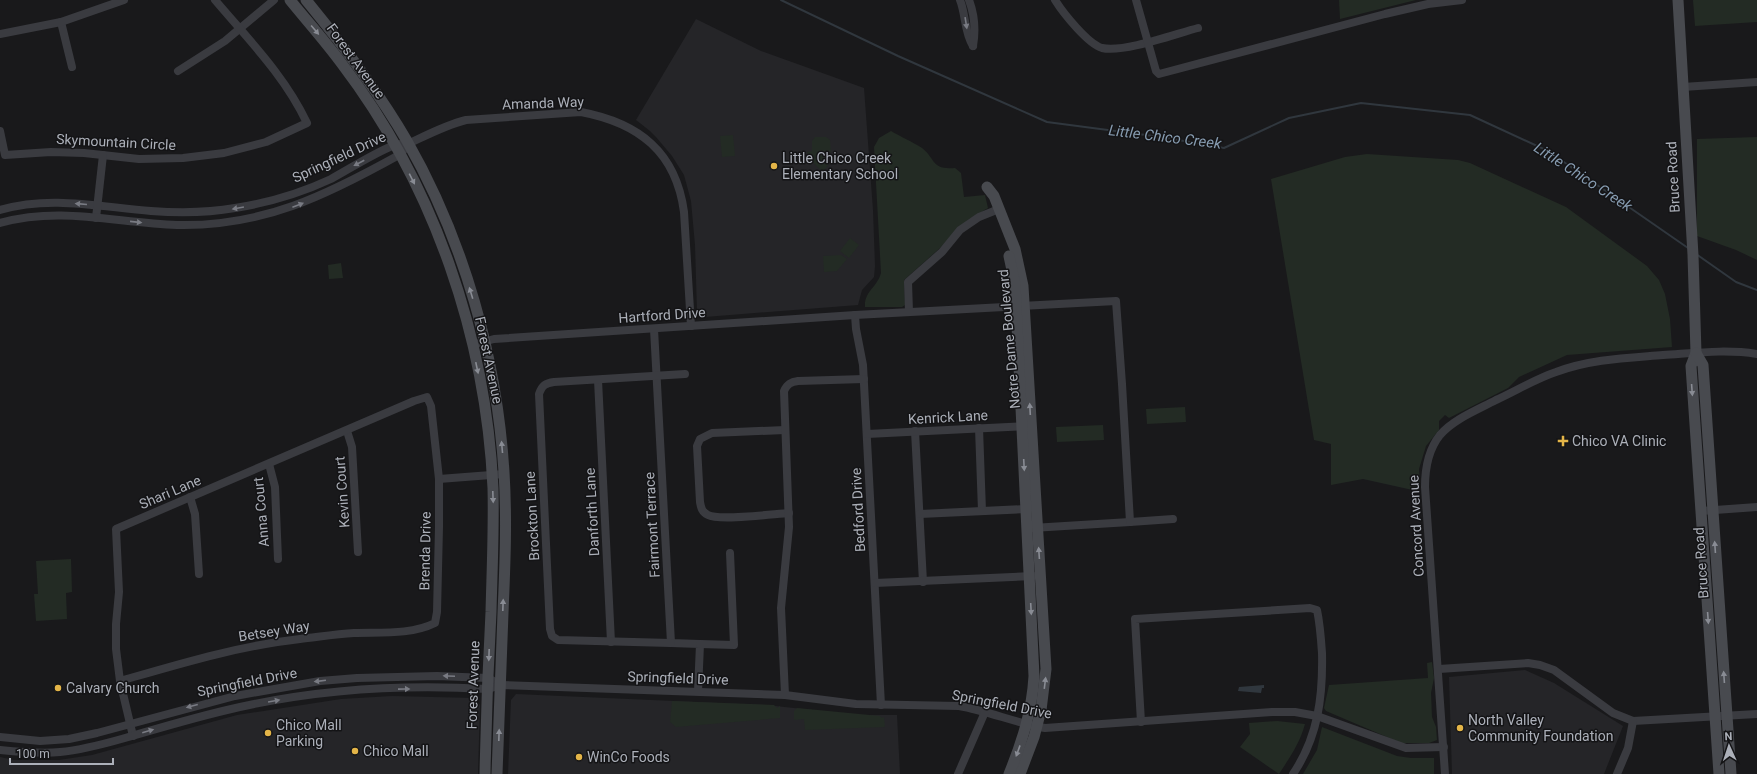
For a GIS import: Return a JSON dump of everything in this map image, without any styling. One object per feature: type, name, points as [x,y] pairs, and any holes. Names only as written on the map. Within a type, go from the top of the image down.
[{"type":"street","points":[[0,34],[61,22],[124,0]]},
{"type":"street","name":"Skymountain Circle","points":[[0,131],[4,155],[51,152],[139,158],[183,158],[224,153],[266,142],[306,123],[298,104],[286,84],[215,0]]},
{"type":"street","points":[[178,71],[225,41],[274,0]]},
{"type":"street","name":"Forest Avenue","points":[[290,0],[343,65],[394,145],[425,205],[443,248],[455,282],[472,345],[484,403],[492,475],[493,536],[484,774]]},
{"type":"street","name":"Forest Avenue","points":[[306,0],[367,79],[408,144],[438,204],[454,243],[469,287],[484,342],[497,407],[504,474],[506,538],[497,774]]},
{"type":"street","points":[[960,0],[963,8],[968,39],[973,46],[976,31],[973,11],[969,0]]},
{"type":"street","points":[[1055,0],[1060,8],[1089,40],[1100,48],[1112,49],[1147,42],[1198,28]]},
{"type":"street","points":[[1136,0],[1156,71],[1159,74],[1385,14],[1428,4],[1462,0]]},
{"type":"street","name":"Bruce Road","points":[[1678,0],[1693,255],[1696,353],[1691,366],[1719,774]]},
{"type":"street","points":[[61,22],[72,67]]},
{"type":"street","points":[[1683,87],[1757,82]]},
{"type":"street","name":"Amanda Way","points":[[408,144],[448,125],[466,120],[581,112],[602,116],[629,127],[644,137],[665,158],[682,194],[691,326]]},
{"type":"street","name":"Springfield Drive","points":[[0,210],[25,204],[58,202],[150,211],[217,211],[258,204],[298,192],[329,180],[394,145],[408,144]]},
{"type":"street","name":"Springfield Drive","points":[[0,223],[25,217],[57,214],[178,225],[217,224],[240,220],[292,207],[324,195],[399,155],[408,144]]},
{"type":"street","points":[[96,218],[104,155]]},
{"type":"street","points":[[909,312],[908,282],[942,252],[960,230],[979,217],[996,210]]},
{"type":"street","name":"Notre Dame Boulevard","points":[[996,210],[1016,284],[1020,306],[1035,576],[1032,726],[1020,774]]},
{"type":"street","name":"Hartford Drive","points":[[472,345],[494,339],[855,315],[1116,301],[1130,522]]},
{"type":"street","name":"Bedford Drive","points":[[855,315],[864,378],[880,705]]},
{"type":"street","name":"Fairmont Terrace","points":[[654,329],[671,643]]},
{"type":"street","name":"Concord Avenue","points":[[1445,774],[1425,470],[1429,455],[1439,436],[1452,424],[1483,407],[1555,372],[1587,363],[1607,359],[1696,353],[1739,351],[1757,354]]},
{"type":"street","name":"Bruce Road","points":[[1696,353],[1703,365],[1730,774]]},
{"type":"street","points":[[598,380],[685,374]]},
{"type":"street","points":[[785,695],[781,608],[789,528],[789,513],[784,391],[787,385],[792,382],[864,378]]},
{"type":"street","name":"Brockton Lane","points":[[598,380],[546,383],[541,388],[539,394],[552,636],[558,640],[611,642]]},
{"type":"street","name":"Danforth Lane","points":[[598,380],[611,642]]},
{"type":"street","name":"Shari Lane","points":[[133,736],[120,680],[116,649],[116,624],[119,592],[116,529],[414,401],[427,397]]},
{"type":"street","name":"Brenda Drive","points":[[427,397],[431,406],[439,479],[437,612],[435,623]]},
{"type":"street","name":"Notre Dame Boulevard","points":[[1026,426],[1026,509],[1032,528]]},
{"type":"street","name":"Kenrick Lane","points":[[867,434],[1026,426]]},
{"type":"street","points":[[979,428],[982,511]]},
{"type":"street","points":[[785,430],[712,433],[700,439],[697,446],[700,502],[702,510],[706,515],[720,517],[789,513]]},
{"type":"street","name":"Kevin Court","points":[[347,431],[352,447],[358,552]]},
{"type":"street","points":[[915,431],[923,582]]},
{"type":"street","name":"Anna Court","points":[[269,464],[275,487],[278,559]]},
{"type":"street","points":[[439,479],[504,474]]},
{"type":"street","points":[[190,498],[195,514],[199,574]]},
{"type":"street","points":[[1701,511],[1757,507]]},
{"type":"street","points":[[920,514],[1026,509]]},
{"type":"street","points":[[1032,528],[1173,519]]},
{"type":"street","points":[[611,642],[734,645],[730,553]]},
{"type":"street","points":[[875,584],[1035,576]]},
{"type":"street","points":[[1141,722],[1135,619],[1310,608],[1317,610],[1320,624],[1323,680],[1321,698],[1308,747],[1292,774]]},
{"type":"street","name":"Betsey Way","points":[[120,680],[200,657],[247,647],[299,639],[413,630],[425,628],[435,623]]},
{"type":"street","points":[[698,692],[700,644]]},
{"type":"street","points":[[1438,669],[1528,663],[1540,665],[1554,670],[1613,713],[1633,721],[1757,714]]},
{"type":"street","name":"Springfield Drive","points":[[0,737],[40,740],[69,739],[235,696],[320,681],[402,676],[488,678],[501,685]]},
{"type":"street","name":"Springfield Drive","points":[[0,750],[26,753],[60,752],[94,746],[228,710],[300,696],[343,691],[384,689],[488,689],[501,685],[785,695],[856,704],[959,706],[1032,726],[1059,728],[1284,711],[1317,716],[1402,747],[1416,749],[1444,747]]},
{"type":"street","points":[[958,774],[985,712]]},
{"type":"street","points":[[1617,774],[1628,748],[1633,721]]},
{"type":"street","name":"Notre Dame Boulevard","points":[[1009,774],[1032,726]]},
{"type":"shaded area","points":[[1339,0],[1416,0],[1340,19]]},
{"type":"shaded area","points":[[1693,0],[1757,0],[1757,22],[1695,26]]},
{"type":"shaded area","name":"Little Chico Creek Elementary School","points":[[696,19],[761,51],[864,88],[873,210],[875,266],[874,277],[862,290],[858,305],[705,317],[697,311],[695,245],[691,201],[684,175],[672,156],[656,137],[636,120]]},
{"type":"shaded area","points":[[891,131],[922,148],[938,165],[947,168],[955,168],[961,173],[964,197],[985,195],[988,208],[958,228],[940,248],[904,280],[905,305],[902,307],[865,307],[867,297],[881,273],[874,147],[879,138]]},
{"type":"shaded area","points":[[733,135],[735,156],[722,157],[720,136]]},
{"type":"shaded area","points":[[815,137],[826,137],[830,140],[831,152],[828,152],[829,164],[823,172],[808,158],[807,152],[812,151],[812,141]]},
{"type":"shaded area","points":[[1757,137],[1757,260],[1736,250],[1697,236],[1697,139]]},
{"type":"shaded area","points":[[1367,154],[1458,160],[1470,163],[1566,207],[1647,266],[1659,280],[1665,294],[1670,319],[1672,347],[1567,355],[1519,377],[1508,388],[1449,418],[1445,415],[1439,421],[1439,430],[1426,446],[1419,469],[1420,484],[1417,491],[1363,479],[1331,485],[1331,444],[1314,440],[1271,179],[1345,157]]},
{"type":"shaded area","points":[[850,238],[859,245],[849,258],[840,251]]},
{"type":"shaded area","points":[[841,255],[847,259],[837,271],[824,272],[823,256]]},
{"type":"shaded area","points":[[341,263],[343,278],[329,279],[328,265]]},
{"type":"shaded area","points":[[1185,407],[1186,422],[1147,424],[1146,409]]},
{"type":"shaded area","points":[[1103,425],[1104,440],[1057,442],[1056,427]]},
{"type":"shaded area","points":[[71,559],[72,592],[66,593],[67,619],[36,621],[34,594],[38,594],[36,561]]},
{"type":"shaded area","points":[[1432,662],[1434,678],[1431,693],[1432,717],[1436,727],[1437,740],[1429,743],[1401,743],[1326,711],[1324,708],[1329,685],[1428,678],[1427,663]]},
{"type":"shaded area","points":[[1525,670],[1554,683],[1623,726],[1604,774],[1452,774],[1449,677]]},
{"type":"shaded area","points":[[1264,685],[1261,693],[1238,691],[1239,687]]},
{"type":"shaded area","points":[[516,694],[766,705],[859,715],[897,715],[900,774],[508,774],[511,700]]},
{"type":"shaded area","name":"Chico Mall Parking","points":[[392,696],[474,698],[480,705],[478,774],[0,774],[0,757],[14,760],[59,760],[92,755],[237,715],[341,699]]},
{"type":"shaded area","points":[[672,701],[774,705],[777,708],[780,706],[780,718],[676,727],[670,722]]},
{"type":"shaded area","points":[[797,708],[880,716],[882,718],[884,717],[885,727],[805,730],[804,719],[794,720],[794,711]]},
{"type":"shaded area","points":[[1277,721],[1305,724],[1291,756],[1279,774],[1240,747],[1250,734],[1249,723]]},
{"type":"shaded area","points":[[1322,727],[1397,756],[1411,758],[1434,758],[1434,774],[1303,774],[1317,750]]},
{"type":"waterway","name":"Little Chico Creek","points":[[781,0],[898,56],[1047,122],[1161,137],[1224,148],[1289,118],[1361,103],[1470,115],[1548,151],[1688,248]]},
{"type":"waterway","name":"Little Chico Creek","points":[[1696,254],[1736,282],[1757,290]]},
{"type":"place","name":"Little Chico Creek Elementary School","points":[[774,166]]},
{"type":"place","name":"Chico VA Clinic","points":[[1563,441]]},
{"type":"place","name":"Calvary Church","points":[[58,688]]},
{"type":"place","name":"North Valley Community Foundation","points":[[1460,728]]},
{"type":"place","name":"Chico Mall Parking","points":[[268,733]]},
{"type":"place","name":"Chico Mall","points":[[355,751]]},
{"type":"place","name":"WinCo Foods","points":[[579,757]]}]
